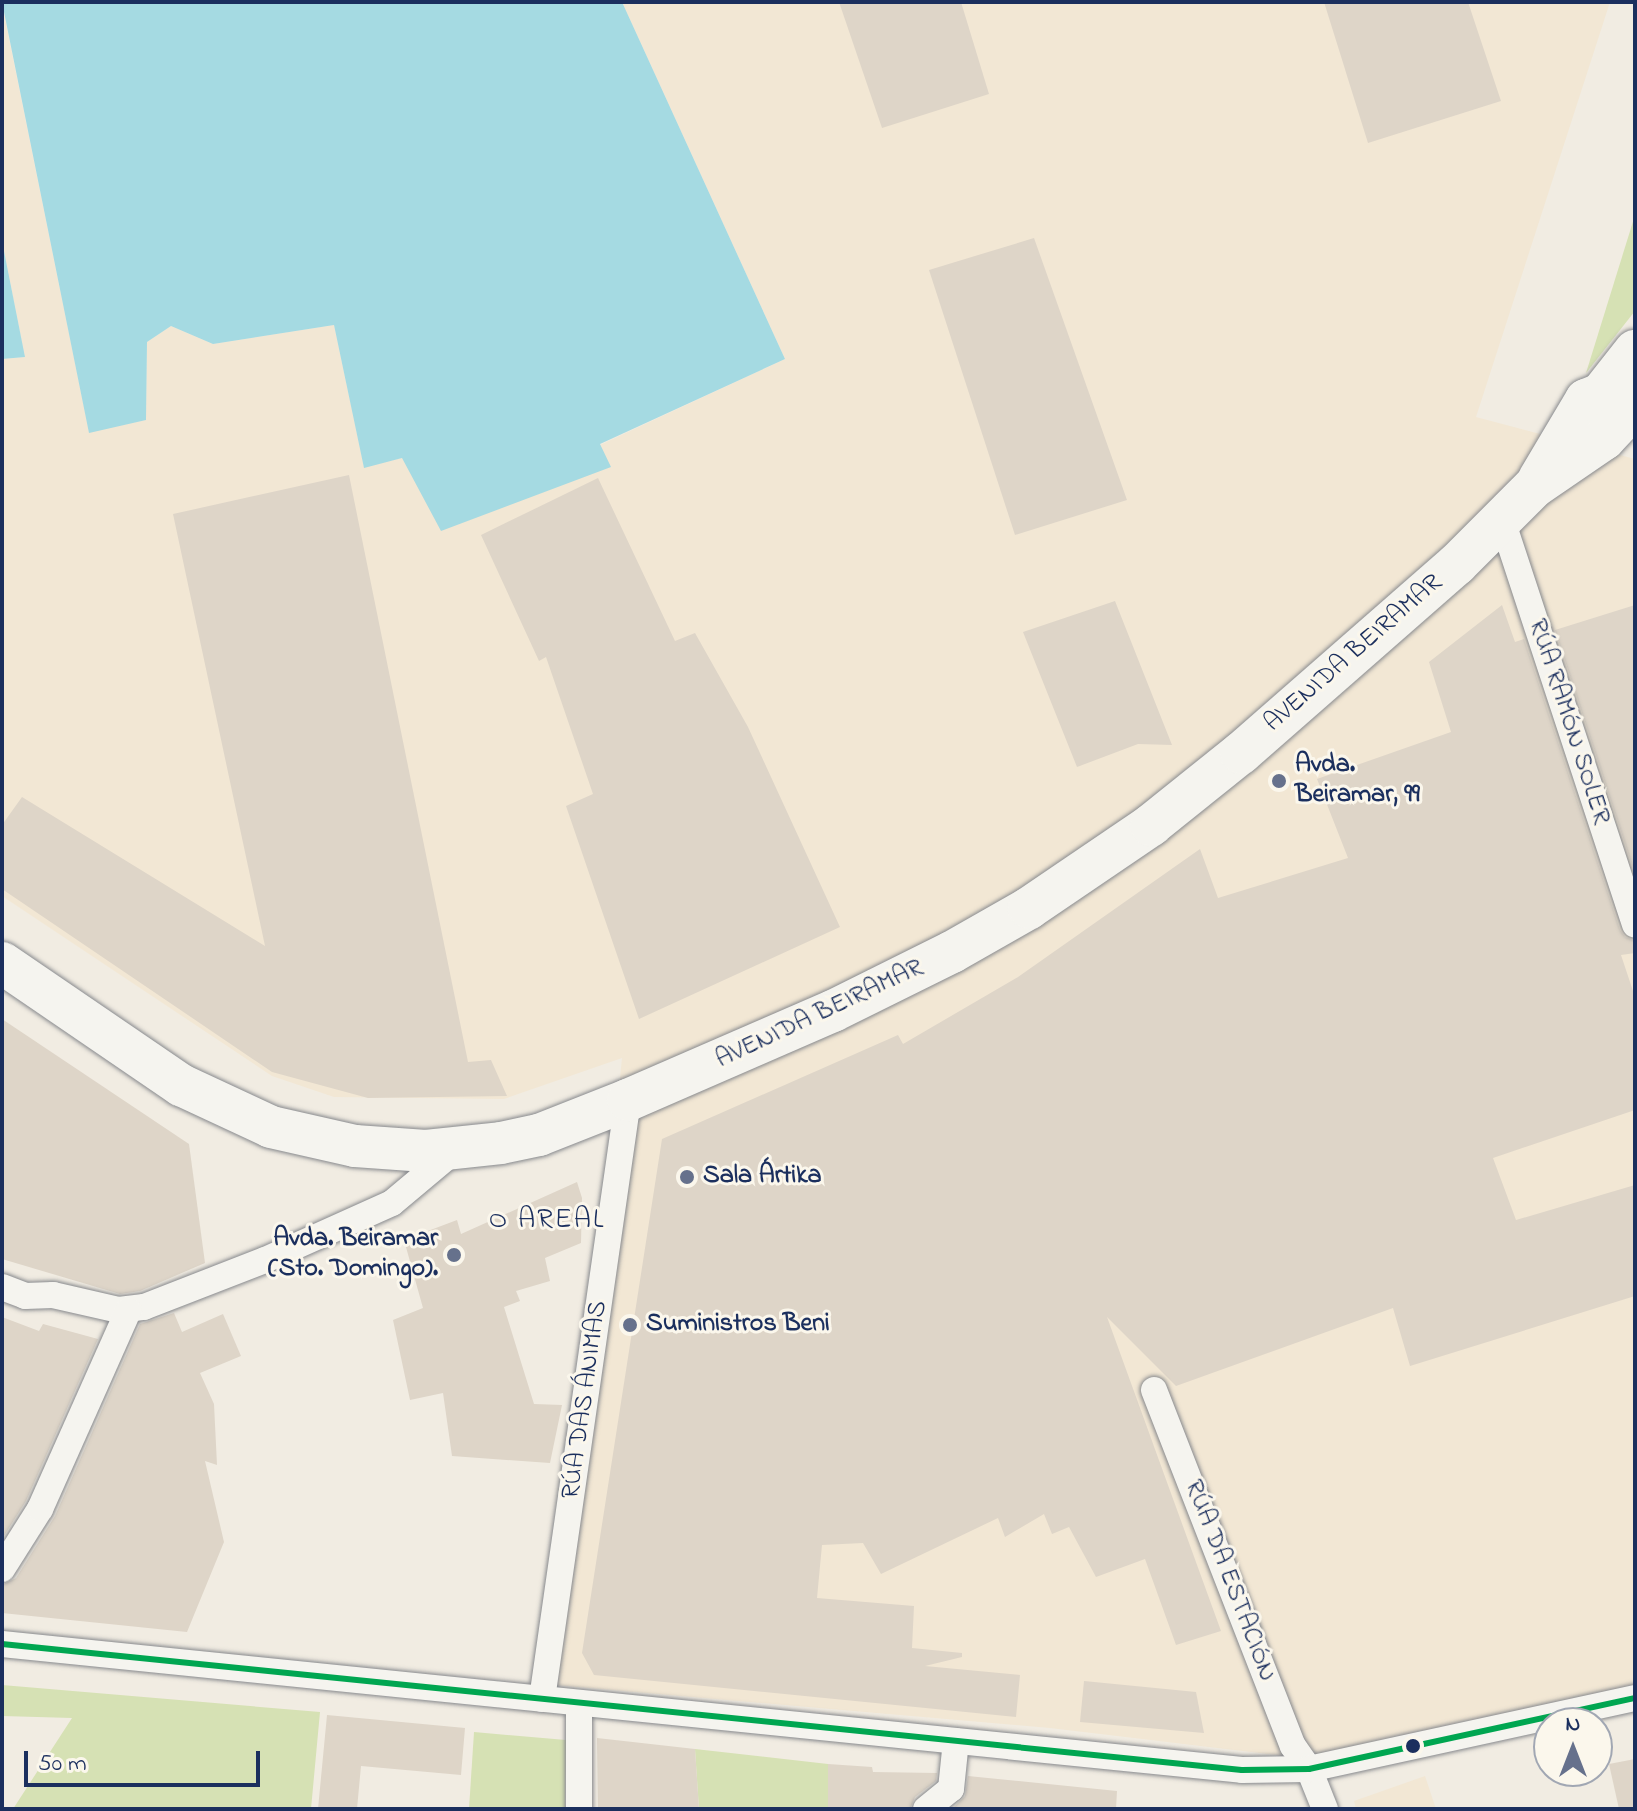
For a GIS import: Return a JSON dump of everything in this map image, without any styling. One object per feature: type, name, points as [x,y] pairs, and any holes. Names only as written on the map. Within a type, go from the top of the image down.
[{"type":"main road","points":[[1586,400],[1592,385],[1635,329]]},
{"type":"main road","name":"AVENIDA BEIRAMAR","points":[[1534,487],[1586,400],[1601,394],[1635,351]]},
{"type":"main road","name":"AVENIDA BEIRAMAR","points":[[2,963],[181,1085],[271,1127],[355,1146],[456,1150],[539,1135],[833,1011],[952,952],[1029,908],[1151,825],[1241,753],[1456,565],[1534,487],[1604,439],[1635,406]]},
{"type":"street","name":"RÚA RAMÓN SOLER","points":[[1502,520],[1635,925]]},
{"type":"street","name":"RÚA DAS ÁNIMAS","points":[[542,1699],[628,1100]]},
{"type":"street","points":[[2,1287],[25,1296],[53,1295],[128,1311],[265,1260],[392,1203],[456,1150]]},
{"type":"street","points":[[2,1569],[40,1509],[128,1311]]},
{"type":"street","name":"RÚA DA ESTACIÓN","points":[[1154,1390],[1293,1746],[1309,1769],[1325,1809]]},
{"type":"street","points":[[2,1644],[1242,1770],[1309,1769],[1635,1698]]},
{"type":"street","points":[[579,1703],[579,1809]]},
{"type":"street","points":[[926,1809],[951,1789],[956,1741]]},
{"type":"shaded area","points":[[622,2],[1610,2],[1476,417],[1635,459],[1635,1685],[1302,1758],[1050,1728],[531,1683],[614,1137],[622,1058],[504,1099],[334,1097],[272,1076],[2,896],[2,359],[25,357],[2,241],[2,4],[89,432],[146,420],[147,342],[171,326],[213,344],[334,325],[364,467],[402,458],[610,467],[600,445],[785,359]]},
{"type":"shaded area","points":[[1425,1776],[1436,1809],[1356,1809],[1354,1801]]},
{"type":"green space","points":[[1635,215],[1635,311],[1586,373]]},
{"type":"green space","points":[[2,1685],[320,1712],[311,1809],[13,1809],[72,1718],[2,1716]]},
{"type":"green space","points":[[474,1732],[566,1740],[565,1809],[469,1809]]},
{"type":"green space","points":[[695,1749],[828,1764],[828,1809],[699,1809]]},
{"type":"water","points":[[2,2],[622,2],[785,359],[600,444],[611,467],[441,531],[402,458],[364,468],[334,325],[213,344],[171,326],[147,342],[146,420],[89,433]]},
{"type":"water","points":[[2,241],[25,357],[2,359]]},
{"type":"building","points":[[839,2],[961,2],[989,94],[882,128]]},
{"type":"building","points":[[1324,2],[1468,2],[1501,101],[1368,143]]},
{"type":"building","points":[[1034,238],[1127,500],[1015,535],[929,270]]},
{"type":"building","points":[[349,475],[468,1062],[491,1060],[507,1096],[368,1098],[272,1072],[2,889],[2,825],[22,797],[265,946],[173,514]]},
{"type":"building","points":[[598,478],[675,641],[695,633],[748,727],[840,927],[639,1019],[566,806],[593,794],[546,657],[539,661],[481,535]]},
{"type":"building","points":[[1115,601],[1172,745],[1138,744],[1077,767],[1023,632]]},
{"type":"building","points":[[1502,605],[1515,642],[1524,639],[1620,930],[1625,937],[1635,941],[1635,953],[1621,955],[1635,997],[1635,1110],[1493,1158],[1516,1220],[1635,1185],[1635,1296],[1410,1366],[1393,1308],[1176,1386],[1107,1317],[1221,1631],[1176,1645],[1145,1559],[1096,1577],[1069,1527],[1052,1534],[1044,1514],[1005,1537],[998,1518],[881,1574],[863,1543],[822,1545],[817,1598],[914,1606],[912,1648],[962,1653],[962,1657],[925,1666],[1020,1675],[1016,1717],[594,1675],[582,1653],[662,1139],[898,1035],[903,1044],[1018,977],[1200,849],[1218,898],[1348,858],[1317,779],[1451,732],[1429,662]]},
{"type":"building","points":[[1635,605],[1635,874],[1555,630]]},
{"type":"building","points":[[2,1019],[189,1144],[205,1263],[140,1291],[120,1294],[2,1259]]},
{"type":"building","points":[[577,1182],[582,1198],[581,1243],[545,1258],[550,1281],[516,1291],[520,1301],[504,1307],[534,1404],[562,1405],[550,1463],[452,1456],[443,1393],[410,1400],[393,1320],[423,1308],[404,1240],[457,1220],[461,1234]]},
{"type":"building","points":[[174,1313],[182,1332],[223,1314],[241,1356],[200,1373],[214,1404],[217,1465],[205,1461],[224,1542],[187,1632],[2,1613],[2,1585],[16,1578],[55,1516],[140,1324]]},
{"type":"building","points":[[2,1317],[39,1331],[43,1324],[98,1339],[26,1501],[2,1539]]},
{"type":"building","points":[[1084,1681],[1196,1692],[1204,1733],[1080,1722]]},
{"type":"building","points":[[327,1715],[465,1728],[461,1775],[361,1766],[357,1809],[318,1809]]},
{"type":"building","points":[[597,1738],[695,1749],[699,1809],[598,1809]]},
{"type":"building","points":[[1635,1759],[1635,1809],[1619,1809],[1613,1782],[1613,1763]]},
{"type":"building","points":[[828,1764],[872,1767],[873,1772],[937,1773],[936,1781],[915,1797],[910,1809],[828,1809]]},
{"type":"building","points":[[968,1776],[1117,1791],[1116,1809],[952,1809],[965,1796]]},
{"type":"transit line","points":[[2,1644],[1242,1770],[1309,1769],[1635,1698]]},
{"type":"place","name":"Avda. Beiramar, 99","points":[[1279,781]]},
{"type":"place","name":"Sala Ártika","points":[[687,1177]]},
{"type":"place","name":"Avda. Beiramar (Sto. Domingo).","points":[[454,1255]]},
{"type":"place","name":"Suministros Beni","points":[[630,1325]]},
{"type":"district","name":"O AREAL","points":[[547,1221]]}]
